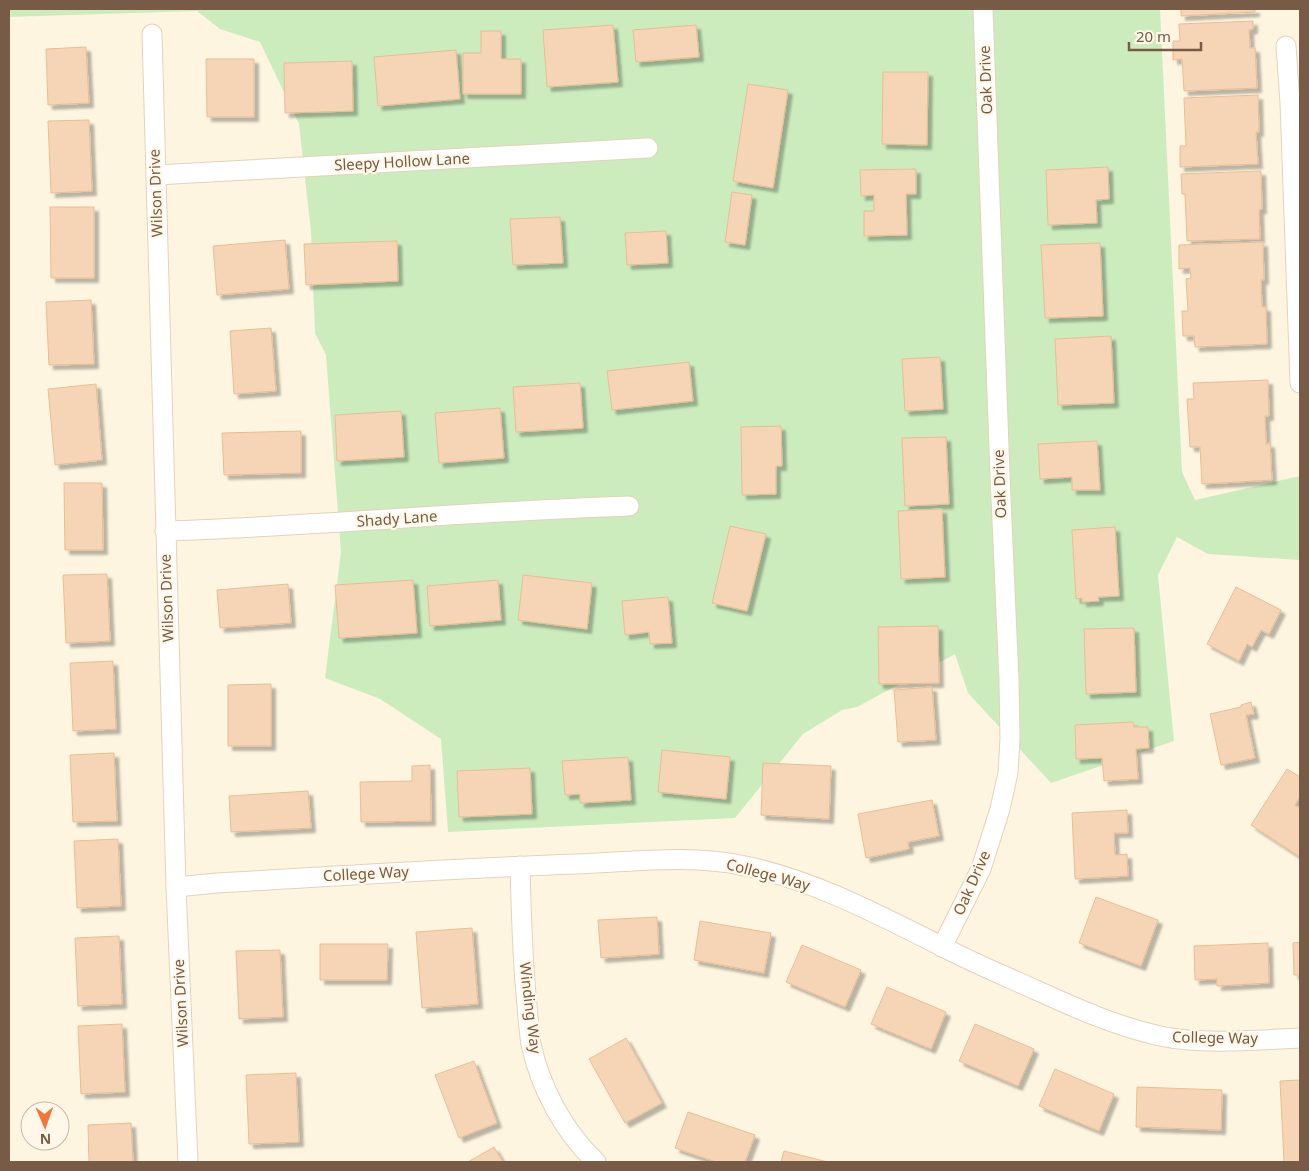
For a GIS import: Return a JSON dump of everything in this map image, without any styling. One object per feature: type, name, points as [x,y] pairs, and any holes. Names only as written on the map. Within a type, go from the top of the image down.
[{"type":"street","name":"Oak Drive","points":[[942,947],[981,868],[995,826],[1008,773],[1010,739],[982,9]]},
{"type":"street","name":"Wilson Drive","points":[[152,34],[176,886],[188,1162]]},
{"type":"street","points":[[1286,46],[1295,104],[1300,383]]},
{"type":"street","name":"Sleepy Hollow Lane","points":[[156,175],[648,148]]},
{"type":"street","name":"Shady Lane","points":[[165,531],[629,506]]},
{"type":"street","name":"College Way","points":[[176,886],[520,866],[681,860],[743,865],[793,878],[862,906],[942,947],[1080,1011],[1120,1026],[1164,1037],[1215,1041],[1300,1038]]},
{"type":"street","name":"Winding Way","points":[[520,866],[524,965],[532,1044],[541,1075],[553,1105],[570,1132],[596,1162]]},
{"type":"green space","points":[[9,9],[1160,9],[1182,472],[1195,500],[1300,476],[1300,560],[1208,554],[1177,537],[1158,575],[1174,741],[1051,783],[968,693],[955,654],[857,707],[842,710],[803,734],[735,818],[448,832],[441,739],[380,699],[325,678],[341,552],[326,355],[315,333],[311,232],[299,124],[260,42],[220,29],[197,11],[9,17]]},
{"type":"building","points":[[1181,9],[1255,9],[1255,12],[1181,16]]},
{"type":"building","points":[[1253,21],[1253,29],[1249,30],[1250,48],[1255,48],[1257,88],[1184,91],[1182,59],[1173,60],[1173,41],[1180,41],[1179,24]]},
{"type":"building","points":[[613,25],[618,82],[547,87],[543,30]]},
{"type":"building","points":[[696,25],[699,57],[636,62],[633,30]]},
{"type":"building","points":[[481,31],[501,31],[501,59],[521,59],[521,94],[463,94],[463,53],[481,53]]},
{"type":"building","points":[[86,47],[89,103],[48,105],[46,49]]},
{"type":"building","points":[[456,50],[460,99],[378,106],[374,57]]},
{"type":"building","points":[[206,59],[254,59],[254,117],[207,117]]},
{"type":"building","points":[[352,61],[353,111],[285,113],[284,63]]},
{"type":"building","points":[[883,72],[928,72],[927,145],[882,144]]},
{"type":"building","points":[[748,84],[788,90],[773,188],[733,181]]},
{"type":"building","points":[[1258,95],[1259,132],[1256,132],[1258,164],[1180,167],[1180,146],[1186,146],[1184,98]]},
{"type":"building","points":[[89,120],[92,191],[51,193],[48,121]]},
{"type":"building","points":[[1108,167],[1109,199],[1096,200],[1097,223],[1048,225],[1046,170]]},
{"type":"building","points":[[916,169],[916,194],[906,194],[907,235],[864,236],[864,211],[874,211],[874,195],[861,196],[860,170]]},
{"type":"building","points":[[1261,171],[1262,209],[1259,210],[1260,239],[1187,241],[1185,194],[1182,194],[1181,174]]},
{"type":"building","points":[[732,192],[752,195],[745,245],[725,242]]},
{"type":"building","points":[[50,207],[94,207],[94,278],[51,278]]},
{"type":"building","points":[[560,217],[563,263],[513,265],[510,219]]},
{"type":"building","points":[[666,231],[668,263],[627,265],[625,233]]},
{"type":"building","points":[[285,240],[289,289],[217,295],[213,246]]},
{"type":"building","points":[[397,241],[398,281],[306,285],[304,244]]},
{"type":"building","points":[[1263,242],[1264,280],[1261,280],[1262,307],[1266,307],[1267,344],[1195,347],[1194,336],[1183,336],[1182,311],[1188,311],[1186,279],[1191,278],[1190,268],[1179,269],[1179,245]]},
{"type":"building","points":[[1100,243],[1103,316],[1045,318],[1041,245]]},
{"type":"building","points":[[91,300],[94,364],[49,365],[46,302]]},
{"type":"building","points":[[271,328],[276,391],[234,394],[230,331]]},
{"type":"building","points":[[1111,336],[1114,403],[1058,405],[1055,339]]},
{"type":"building","points":[[940,357],[943,409],[905,411],[902,359]]},
{"type":"building","points":[[689,362],[693,401],[612,410],[607,371]]},
{"type":"building","points":[[1268,380],[1269,416],[1265,416],[1266,444],[1270,443],[1272,480],[1202,484],[1200,447],[1190,447],[1187,399],[1194,399],[1193,383]]},
{"type":"building","points":[[580,383],[583,428],[516,432],[513,387]]},
{"type":"building","points":[[96,384],[102,460],[55,465],[48,389]]},
{"type":"building","points":[[500,408],[504,458],[439,463],[435,413]]},
{"type":"building","points":[[401,411],[404,457],[337,461],[335,415]]},
{"type":"building","points":[[781,426],[782,466],[776,466],[776,494],[742,495],[741,427]]},
{"type":"building","points":[[301,431],[301,473],[224,475],[222,433]]},
{"type":"building","points":[[946,437],[949,504],[905,506],[902,438]]},
{"type":"building","points":[[1097,441],[1100,490],[1072,490],[1072,477],[1040,479],[1038,444]]},
{"type":"building","points":[[64,483],[102,483],[103,550],[65,550]]},
{"type":"building","points":[[942,509],[945,577],[901,579],[898,511]]},
{"type":"building","points":[[730,526],[766,534],[747,611],[712,603]]},
{"type":"building","points":[[1115,527],[1119,596],[1098,597],[1099,601],[1082,602],[1082,598],[1076,599],[1072,530]]},
{"type":"building","points":[[107,574],[110,641],[66,643],[63,575]]},
{"type":"building","points":[[523,575],[592,583],[587,629],[518,620]]},
{"type":"building","points":[[413,580],[417,633],[339,638],[335,585]]},
{"type":"building","points":[[498,580],[501,620],[430,626],[427,586]]},
{"type":"building","points":[[288,584],[291,623],[220,628],[217,590]]},
{"type":"building","points":[[1236,587],[1281,610],[1269,634],[1261,630],[1252,647],[1247,644],[1239,661],[1207,644]]},
{"type":"building","points":[[668,597],[672,643],[650,644],[649,632],[625,635],[622,601]]},
{"type":"building","points":[[938,626],[939,683],[879,684],[878,627]]},
{"type":"building","points":[[1134,628],[1136,692],[1086,694],[1084,629]]},
{"type":"building","points":[[113,661],[116,729],[73,731],[70,663]]},
{"type":"building","points":[[271,684],[271,746],[228,746],[228,685]]},
{"type":"building","points":[[932,687],[936,740],[898,742],[894,690]]},
{"type":"building","points":[[1251,702],[1254,714],[1246,715],[1255,758],[1221,765],[1210,714],[1241,707],[1241,705]]},
{"type":"building","points":[[1133,722],[1134,727],[1148,727],[1149,748],[1136,749],[1138,779],[1104,781],[1102,758],[1076,759],[1075,725]]},
{"type":"building","points":[[662,750],[730,757],[726,799],[658,792]]},
{"type":"building","points":[[114,753],[117,821],[73,822],[70,755]]},
{"type":"building","points":[[628,757],[631,800],[580,803],[580,794],[565,795],[562,761]]},
{"type":"building","points":[[763,763],[831,766],[829,819],[761,815]]},
{"type":"building","points":[[430,765],[431,821],[361,822],[360,782],[412,781],[412,766]]},
{"type":"building","points":[[530,768],[532,814],[459,817],[457,771]]},
{"type":"building","points":[[1287,769],[1300,777],[1300,797],[1295,805],[1300,808],[1300,857],[1251,825]]},
{"type":"building","points":[[308,791],[311,828],[231,832],[229,796]]},
{"type":"building","points":[[932,800],[939,836],[908,842],[909,849],[866,858],[858,814]]},
{"type":"building","points":[[1127,810],[1128,833],[1114,833],[1115,855],[1127,854],[1128,876],[1075,879],[1072,813]]},
{"type":"building","points":[[118,839],[121,906],[77,908],[74,841]]},
{"type":"building","points":[[1096,897],[1158,920],[1141,966],[1079,943]]},
{"type":"building","points":[[657,917],[659,954],[601,958],[598,920]]},
{"type":"building","points":[[700,921],[771,933],[764,973],[694,960]]},
{"type":"building","points":[[472,928],[478,1004],[422,1008],[416,932]]},
{"type":"building","points":[[119,936],[122,1004],[78,1006],[75,938]]},
{"type":"building","points":[[1300,942],[1300,975],[1294,975],[1293,943]]},
{"type":"building","points":[[1268,943],[1269,983],[1217,986],[1217,979],[1195,980],[1194,946]]},
{"type":"building","points":[[320,944],[388,944],[387,980],[320,980]]},
{"type":"building","points":[[802,945],[861,970],[845,1007],[786,982]]},
{"type":"building","points":[[280,950],[283,1017],[239,1019],[236,951]]},
{"type":"building","points":[[887,987],[946,1012],[931,1049],[871,1024]]},
{"type":"building","points":[[122,1024],[125,1092],[81,1094],[78,1026]]},
{"type":"building","points":[[975,1024],[1034,1049],[1018,1086],[959,1061]]},
{"type":"building","points":[[626,1038],[662,1103],[625,1123],[589,1059]]},
{"type":"building","points":[[474,1061],[497,1123],[459,1138],[435,1075]]},
{"type":"building","points":[[1055,1069],[1114,1094],[1099,1131],[1039,1106]]},
{"type":"building","points":[[296,1073],[299,1142],[249,1144],[246,1075]]},
{"type":"building","points":[[1300,1080],[1300,1162],[1284,1162],[1280,1081]]},
{"type":"building","points":[[1137,1087],[1222,1090],[1221,1130],[1136,1127]]},
{"type":"building","points":[[688,1112],[755,1135],[745,1162],[716,1162],[675,1148]]},
{"type":"building","points":[[131,1123],[133,1162],[89,1162],[88,1125]]},
{"type":"building","points":[[494,1147],[503,1162],[468,1162]]},
{"type":"building","points":[[784,1151],[828,1162],[781,1162]]}]
